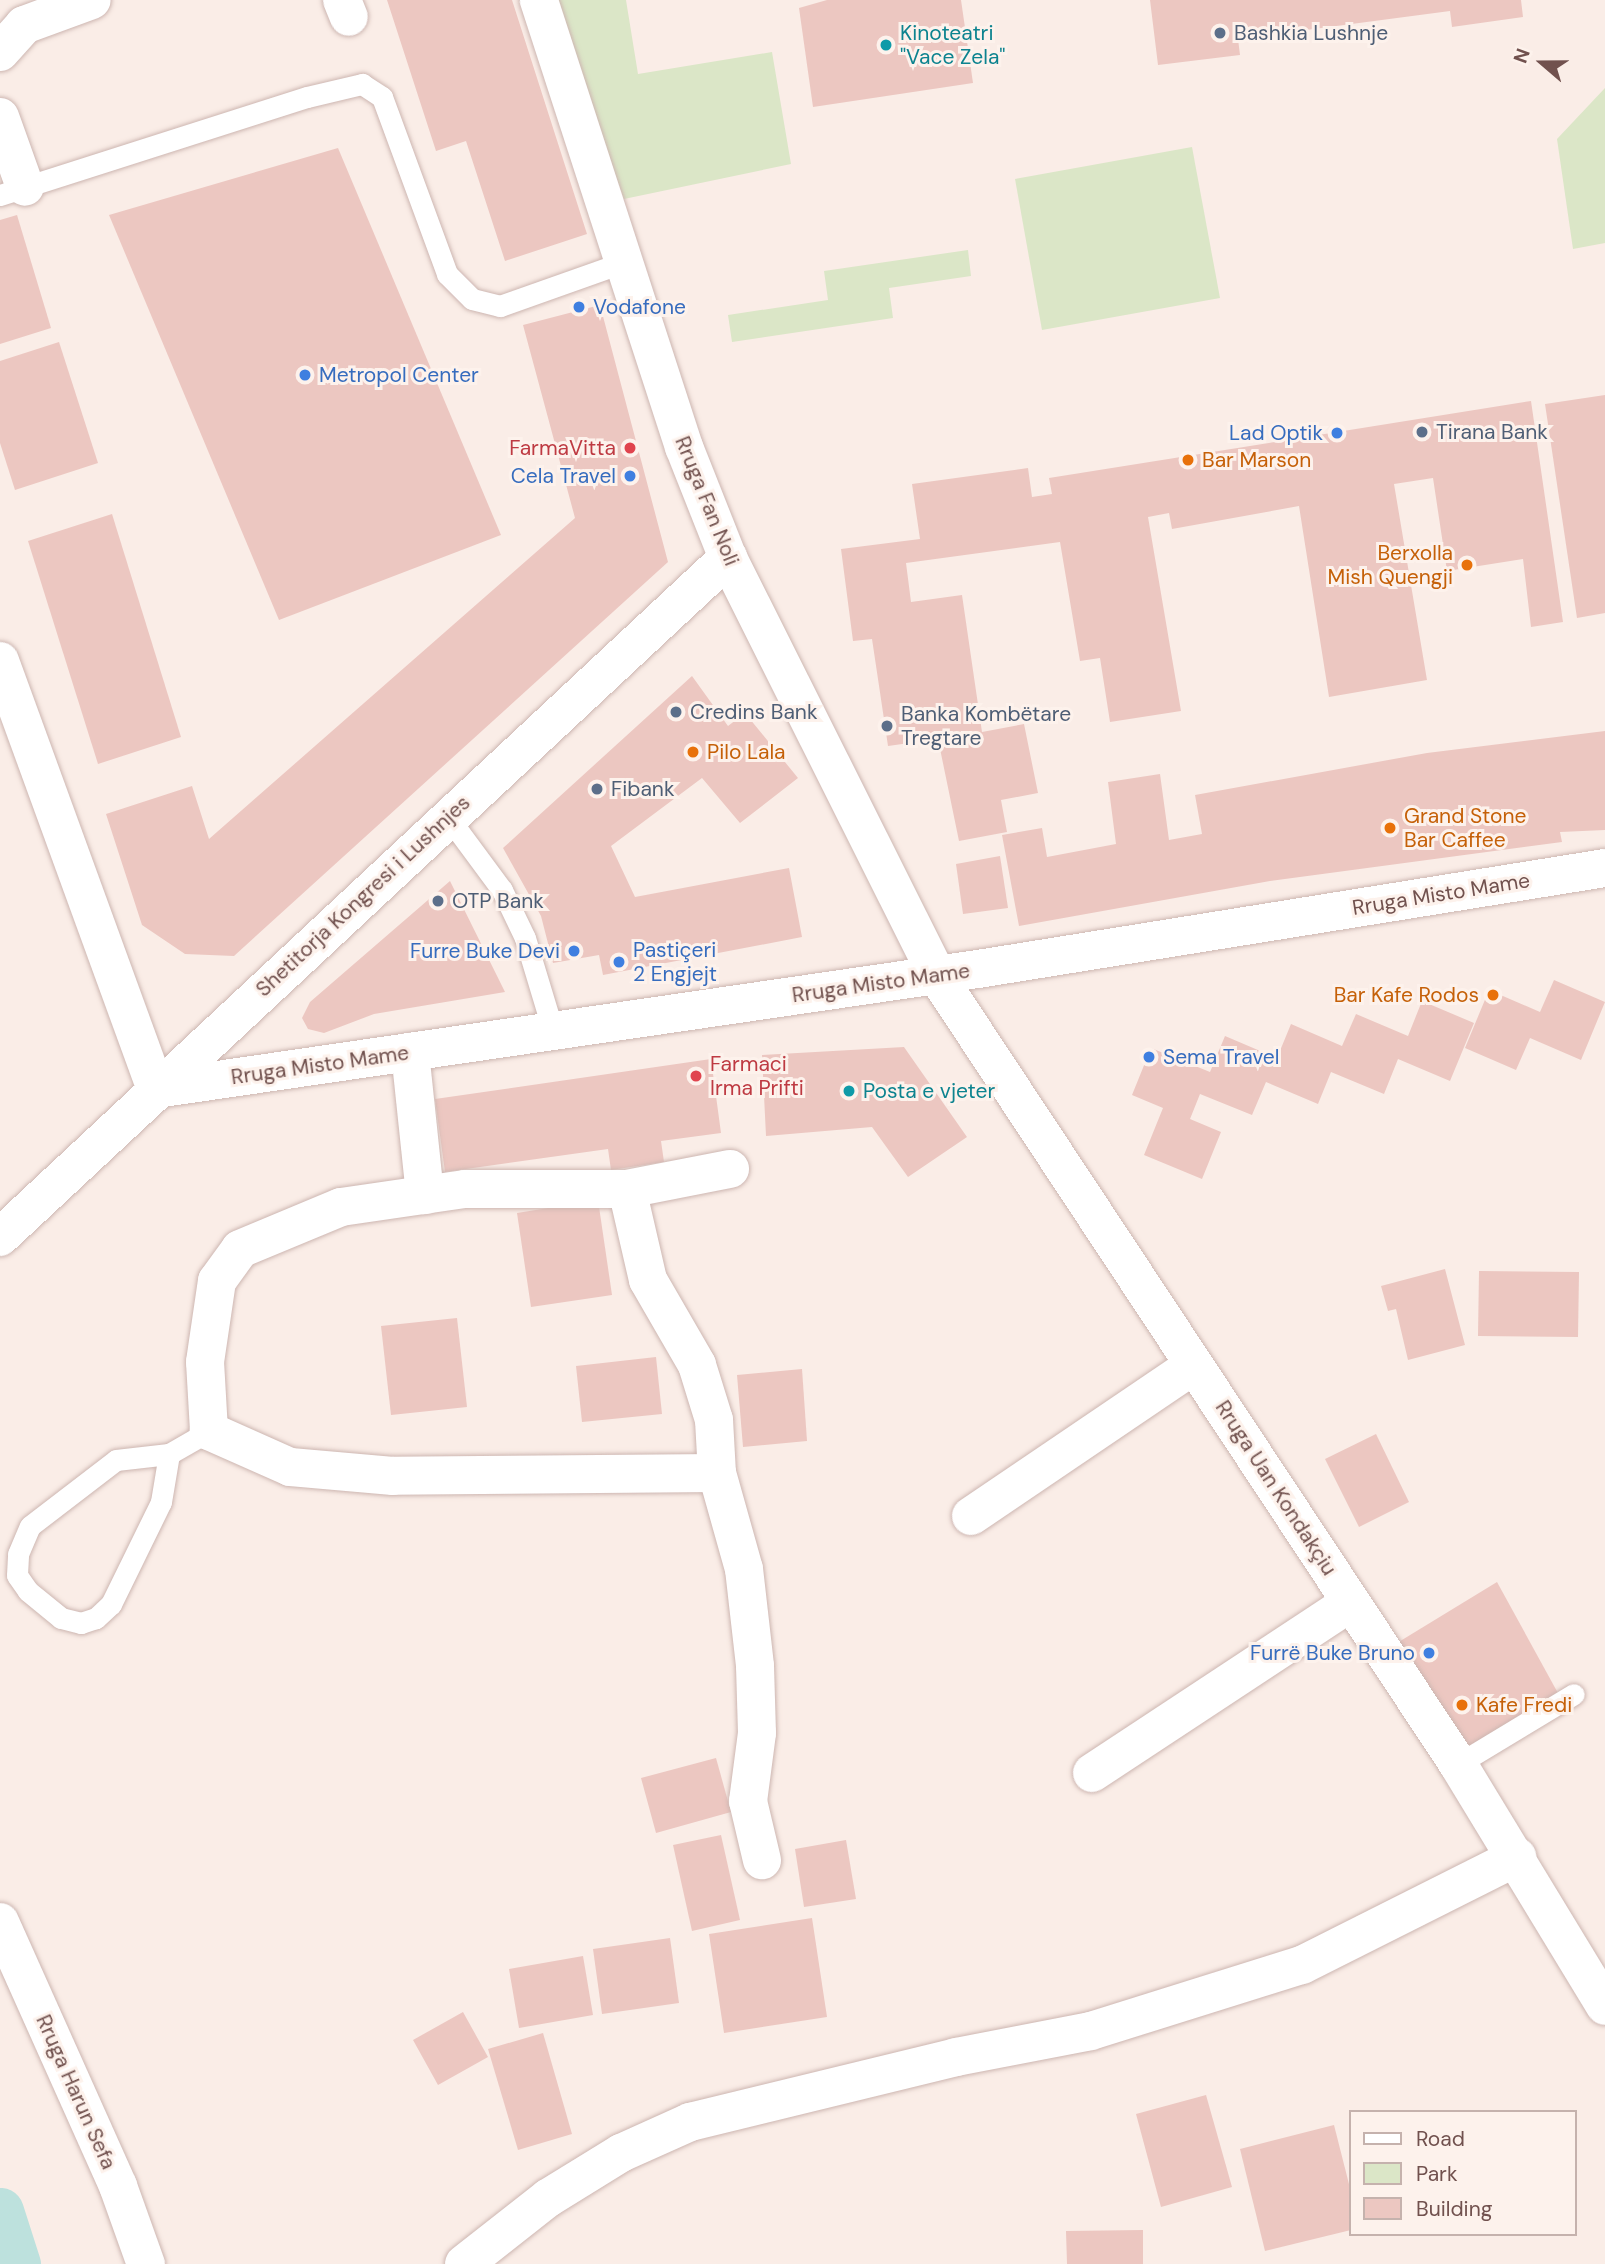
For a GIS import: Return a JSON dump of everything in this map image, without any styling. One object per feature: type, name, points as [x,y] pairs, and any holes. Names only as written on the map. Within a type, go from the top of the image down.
[{"type":"street","points":[[0,52],[24,25],[92,0]]},
{"type":"street","name":"Rruga Fan Noli","points":[[540,0],[684,447],[728,558],[937,976]]},
{"type":"street","points":[[0,117],[12,191]]},
{"type":"street","name":"Shetitorja Kongresi i Lushnjes","points":[[0,1237],[728,558]]},
{"type":"street","points":[[0,661],[156,1089]]},
{"type":"street","name":"Rruga Misto Mame","points":[[156,1089],[937,976],[1605,868]]},
{"type":"street","name":"Rruga Uan Kondakçiu","points":[[937,976],[1458,1764],[1517,1857],[1605,2006]]},
{"type":"street","points":[[410,1052],[425,1195]]},
{"type":"street","points":[[717,1474],[393,1476],[290,1466],[209,1431],[205,1363],[215,1292],[240,1249],[341,1207],[465,1189],[627,1189],[730,1169]]},
{"type":"street","points":[[627,1189],[648,1280],[697,1364],[714,1420],[717,1474],[744,1569],[754,1652],[757,1733],[748,1801],[762,1860]]},
{"type":"street","points":[[971,1516],[1194,1365]]},
{"type":"street","points":[[1092,1773],[1351,1602]]},
{"type":"street","points":[[464,2264],[548,2198],[621,2153],[690,2122],[956,2057],[1091,2031],[1302,1965],[1517,1857]]},
{"type":"street","name":"Rruga Harun Sefa","points":[[0,1922],[93,2127],[146,2264]]},
{"type":"lane","points":[[12,191],[307,97],[362,84],[382,97],[447,274],[472,299],[500,306],[626,261]]},
{"type":"lane","points":[[448,817],[502,890],[519,926],[553,1031]]},
{"type":"lane","points":[[169,1454],[161,1502],[111,1604],[81,1623],[61,1618],[28,1591],[17,1575],[18,1553],[30,1526],[116,1460],[169,1454],[209,1431]]},
{"type":"lane","points":[[1458,1764],[1574,1694]]},
{"type":"green space","points":[[551,0],[626,0],[638,74],[772,52],[791,164],[624,199]]},
{"type":"green space","points":[[1605,88],[1605,243],[1573,249],[1557,139]]},
{"type":"green space","points":[[1192,147],[1220,298],[1042,330],[1015,179]]},
{"type":"green space","points":[[968,250],[971,276],[889,288],[893,318],[732,342],[728,315],[828,300],[824,271]]},
{"type":"building","points":[[387,0],[512,0],[587,234],[505,261],[466,141],[436,151]]},
{"type":"building","name":"Kinoteatri \"Vace Zela\"","points":[[827,0],[961,0],[973,83],[813,107],[799,8]]},
{"type":"building","name":"Bashkia Lushnje","points":[[1150,0],[1521,0],[1523,17],[1452,27],[1450,11],[1238,39],[1240,55],[1158,65]]},
{"type":"building","name":"Metropol Center","points":[[338,148],[501,535],[279,620],[109,215]]},
{"type":"building","points":[[17,215],[51,328],[0,344],[0,220]]},
{"type":"building","points":[[600,305],[668,562],[234,956],[185,954],[142,925],[106,814],[192,786],[209,839],[575,518],[523,325]]},
{"type":"building","points":[[59,342],[98,463],[15,490],[0,443],[0,361]]},
{"type":"building","points":[[1605,395],[1605,613],[1577,618],[1545,404]]},
{"type":"building","points":[[1531,401],[1563,622],[1531,627],[1523,559],[1447,571],[1433,478],[1394,484],[1427,680],[1329,697],[1299,506],[1172,529],[1169,513],[1148,517],[1181,711],[1110,722],[1100,658],[1080,661],[1060,542],[906,563],[911,602],[962,595],[982,732],[1024,724],[1038,793],[1001,800],[1007,832],[959,841],[938,739],[888,746],[872,639],[853,641],[841,549],[920,539],[912,484],[1028,468],[1032,497],[1052,494],[1049,478]]},
{"type":"building","points":[[112,514],[181,737],[98,764],[28,541]]},
{"type":"building","points":[[692,676],[728,726],[745,713],[798,778],[740,823],[702,778],[611,846],[635,897],[789,868],[802,937],[603,975],[599,955],[553,963],[541,916],[503,848]]},
{"type":"building","points":[[1605,731],[1605,830],[1560,832],[1562,842],[1270,881],[1019,926],[1002,835],[1042,828],[1047,857],[1116,844],[1108,782],[1160,774],[1169,840],[1202,834],[1195,795],[1427,753]]},
{"type":"building","points":[[1000,856],[1008,908],[963,914],[956,864]]},
{"type":"building","points":[[450,881],[505,992],[374,1014],[324,1033],[308,1029],[302,1018],[310,1002]]},
{"type":"building","points":[[1554,980],[1605,1002],[1581,1060],[1530,1038],[1516,1070],[1465,1048],[1489,990],[1540,1012]]},
{"type":"building","points":[[1422,1001],[1474,1023],[1450,1081],[1398,1059],[1384,1094],[1331,1072],[1318,1104],[1266,1082],[1252,1115],[1200,1094],[1190,1119],[1221,1132],[1202,1179],[1144,1155],[1163,1108],[1132,1095],[1151,1048],[1210,1072],[1225,1036],[1277,1058],[1291,1024],[1342,1046],[1356,1014],[1408,1036]]},
{"type":"building","name":"Posta e vjeter","points":[[904,1047],[967,1137],[908,1177],[872,1127],[766,1136],[762,1055]]},
{"type":"building","points":[[711,1059],[721,1133],[661,1141],[664,1162],[611,1170],[608,1149],[445,1172],[435,1099]]},
{"type":"building","points":[[598,1200],[612,1295],[531,1307],[517,1213]]},
{"type":"building","points":[[1445,1269],[1465,1345],[1408,1360],[1396,1309],[1388,1311],[1381,1286]]},
{"type":"building","points":[[1479,1271],[1579,1272],[1578,1337],[1478,1336]]},
{"type":"building","points":[[457,1318],[467,1407],[391,1415],[381,1326]]},
{"type":"building","points":[[656,1357],[662,1414],[582,1422],[576,1366]]},
{"type":"building","points":[[802,1369],[807,1441],[743,1447],[737,1375]]},
{"type":"building","points":[[1376,1434],[1409,1502],[1359,1527],[1325,1459]]},
{"type":"building","points":[[1497,1582],[1559,1695],[1461,1754],[1397,1643]]},
{"type":"building","points":[[716,1758],[731,1812],[656,1833],[641,1778]]},
{"type":"building","points":[[721,1835],[740,1920],[692,1931],[673,1845]]},
{"type":"building","points":[[846,1840],[856,1899],[804,1907],[795,1849]]},
{"type":"building","points":[[812,1918],[827,2017],[724,2033],[709,1934]]},
{"type":"building","points":[[670,1938],[679,2003],[602,2014],[593,1949]]},
{"type":"building","points":[[583,1956],[593,2015],[519,2028],[509,1969]]},
{"type":"building","points":[[463,2012],[488,2057],[438,2085],[413,2040]]},
{"type":"building","points":[[543,2033],[572,2134],[518,2150],[488,2049]]},
{"type":"building","points":[[1206,2095],[1232,2187],[1161,2207],[1136,2114]]},
{"type":"building","points":[[1334,2125],[1350,2188],[1350,2230],[1265,2251],[1240,2149]]},
{"type":"building","points":[[1143,2230],[1143,2264],[1067,2264],[1066,2231]]},
{"type":"waterway","points":[[0,2211],[17,2264]]},
{"type":"place","name":"Bashkia Lushnje","points":[[1220,33]]},
{"type":"place","name":"Kinoteatri \"Vace Zela\"","points":[[886,45]]},
{"type":"place","name":"Vodafone","points":[[579,307]]},
{"type":"place","name":"Metropol Center","points":[[305,375]]},
{"type":"place","name":"Tirana Bank","points":[[1422,432]]},
{"type":"place","name":"Lad Optik","points":[[1337,433]]},
{"type":"place","name":"FarmaVitta","points":[[630,448]]},
{"type":"place","name":"Bar Marson","points":[[1188,460]]},
{"type":"place","name":"Cela Travel","points":[[630,476]]},
{"type":"place","name":"Berxolla Mish Quengji","points":[[1467,565]]},
{"type":"place","name":"Credins Bank","points":[[676,712]]},
{"type":"place","name":"Banka Kombëtare Tregtare","points":[[887,726]]},
{"type":"place","name":"Pilo Lala","points":[[693,752]]},
{"type":"place","name":"Fibank","points":[[597,789]]},
{"type":"place","name":"Grand Stone Bar Caffee","points":[[1390,828]]},
{"type":"place","name":"OTP Bank","points":[[438,901]]},
{"type":"place","name":"Furre Buke Devi","points":[[574,951]]},
{"type":"place","name":"Pastiçeri 2 Engjejt","points":[[619,962]]},
{"type":"place","name":"Bar Kafe Rodos","points":[[1493,995]]},
{"type":"place","name":"Sema Travel","points":[[1149,1057]]},
{"type":"place","name":"Farmaci Irma Prifti","points":[[696,1076]]},
{"type":"place","name":"Posta e vjeter","points":[[849,1091]]},
{"type":"place","name":"Furrë Buke Bruno","points":[[1429,1653]]},
{"type":"place","name":"Kafe Fredi","points":[[1462,1705]]}]
